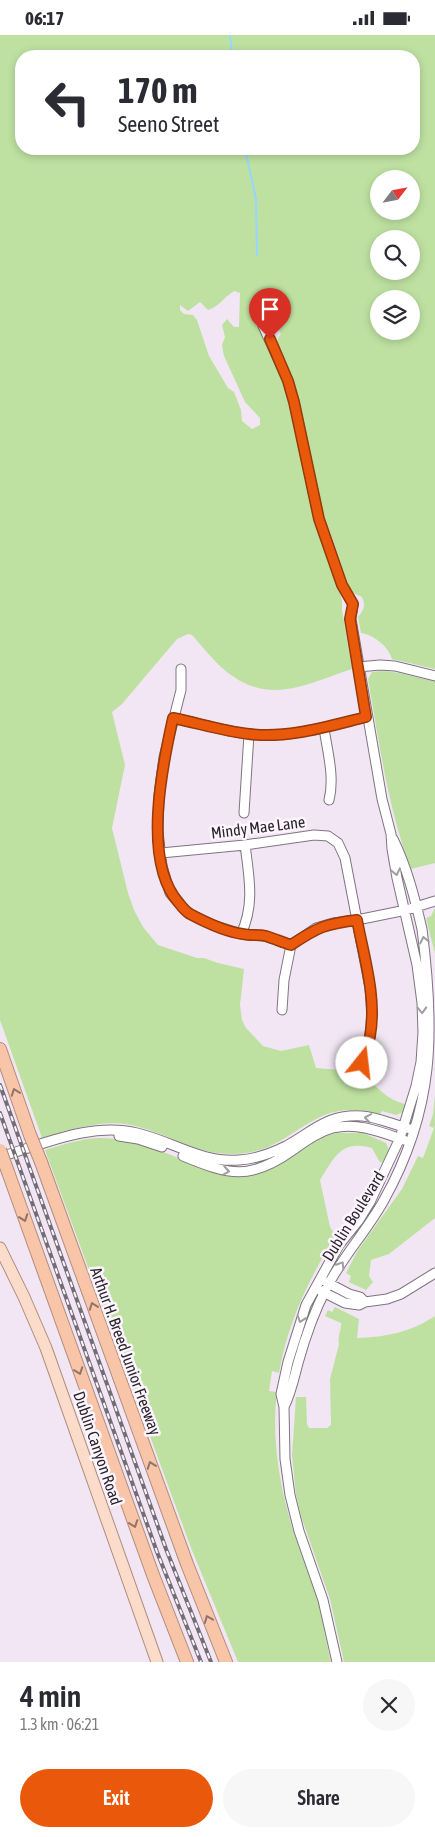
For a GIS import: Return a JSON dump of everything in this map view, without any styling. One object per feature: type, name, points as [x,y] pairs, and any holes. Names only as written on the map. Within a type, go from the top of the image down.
[{"type":"highway","name":"Arthur H. Breed Junior Freeway","points":[[0,1049],[187,1564],[226,1662]]},
{"type":"highway","points":[[0,1150],[150,1567],[187,1662]]},
{"type":"main road","name":"Dublin Canyon Road","points":[[0,1248],[46,1348],[157,1662]]},
{"type":"street","name":"Dublin Boulevard","points":[[263,326],[288,381],[319,519],[342,585],[353,604],[350,619],[366,717],[391,834],[404,866],[417,907],[428,958],[434,1021],[434,1050],[431,1073],[425,1102],[406,1157],[381,1206],[324,1293],[310,1327],[290,1395],[284,1407]]},
{"type":"street","points":[[358,667],[395,666],[435,676]]},
{"type":"street","points":[[181,669],[181,690],[164,757],[159,795],[158,832],[160,853],[170,893],[188,913],[213,925],[241,934],[264,936],[291,945]]},
{"type":"street","points":[[173,718],[249,734],[287,734],[366,717]]},
{"type":"street","points":[[324,727],[330,771],[331,791],[329,800]]},
{"type":"street","points":[[244,813],[249,734]]},
{"type":"street","name":"Dublin Boulevard","points":[[337,1662],[323,1600],[299,1531],[292,1504],[284,1459],[284,1407],[281,1394],[288,1361],[301,1318],[320,1278],[339,1245],[359,1220],[370,1201],[400,1138],[421,1063],[422,1003],[417,965],[392,849],[391,834]]},
{"type":"street","name":"Mindy Mae Lane","points":[[160,853],[245,845],[314,835],[328,836],[338,843],[345,859],[370,989],[372,1014],[370,1037],[362,1063]]},
{"type":"street","points":[[241,934],[250,911],[250,883],[245,845]]},
{"type":"street","points":[[282,1010],[284,980],[291,945],[316,928],[333,923],[406,910],[435,901]]},
{"type":"street","points":[[0,1157],[86,1131],[102,1129],[136,1133],[198,1156],[239,1160],[273,1151],[287,1145],[313,1127],[337,1118],[363,1116],[415,1131]]},
{"type":"street","points":[[79,1134],[138,1139],[216,1169],[239,1173],[267,1167],[313,1137],[333,1128],[361,1127],[411,1142]]},
{"type":"street","points":[[315,1288],[345,1303],[359,1305],[365,1302],[394,1297],[435,1273]]},
{"type":"street","points":[[320,1278],[349,1294],[360,1297],[365,1302]]},
{"type":"green space","points":[[0,35],[435,35],[435,669],[392,659],[380,642],[371,636],[361,633],[358,617],[364,608],[364,603],[362,597],[351,592],[323,512],[297,393],[277,343],[281,334],[279,330],[271,332],[289,399],[308,492],[342,600],[352,669],[304,686],[273,690],[258,688],[243,682],[227,672],[192,635],[188,634],[177,639],[122,704],[112,712],[125,765],[112,828],[128,893],[143,927],[158,945],[197,958],[204,958],[244,969],[240,1005],[242,1020],[246,1028],[263,1046],[281,1051],[309,1045],[316,1068],[353,1071],[365,1075],[388,1096],[405,1104],[403,1112],[396,1115],[382,1111],[380,1114],[356,1110],[332,1112],[270,1146],[249,1153],[236,1154],[222,1154],[195,1148],[144,1128],[131,1125],[97,1124],[42,1138],[0,1020]],"holes":[[[234,291],[240,293],[239,327],[234,327],[227,319],[222,325],[225,337],[222,345],[224,356],[245,402],[260,418],[260,425],[252,429],[242,421],[241,410],[234,392],[228,388],[209,356],[197,320],[193,315],[184,314],[180,310],[180,305],[188,311],[200,302],[208,310],[215,307]]]},
{"type":"green space","points":[[372,672],[401,673],[435,681],[435,863],[411,869],[390,799],[368,679]]},
{"type":"green space","points":[[435,908],[435,954],[426,918],[431,916]]},
{"type":"green space","points":[[435,1095],[435,1218],[389,1254],[371,1260],[369,1276],[373,1282],[366,1290],[349,1282],[351,1276],[346,1273],[358,1250],[402,1189],[418,1156],[423,1158],[434,1128],[429,1126],[433,1114]]},
{"type":"green space","points":[[337,1133],[363,1133],[386,1143],[389,1150],[382,1163],[372,1148],[353,1146],[346,1148],[334,1158],[320,1180],[330,1227],[336,1236],[308,1284],[288,1336],[279,1373],[272,1371],[269,1391],[277,1392],[275,1410],[276,1446],[285,1499],[294,1533],[320,1608],[331,1662],[238,1662],[191,1548],[45,1150],[91,1139],[119,1139],[149,1147],[219,1174],[246,1176],[269,1169],[319,1139]]},
{"type":"green space","points":[[335,1307],[359,1319],[357,1338],[398,1333],[417,1326],[435,1316],[435,1662],[344,1662],[330,1599],[301,1516],[296,1495],[292,1455],[296,1397],[306,1397],[307,1424],[309,1428],[327,1428],[331,1425],[330,1379],[339,1344],[341,1323],[325,1316],[328,1310],[332,1312]]},
{"type":"waterway","points":[[230,35],[231,50]]},
{"type":"waterway","points":[[246,155],[256,199],[257,255]]},
{"type":"railway","points":[[0,1085],[166,1549],[211,1662]]},
{"type":"railway","points":[[0,1113],[157,1552],[201,1662]]},
{"type":"route","points":[[270,339],[288,381],[294,402],[319,519],[342,585],[353,604],[350,619],[366,717],[310,731],[287,734],[249,734],[173,718],[164,757],[159,795],[158,832],[162,866],[170,893],[188,913],[213,925],[241,934],[264,936],[291,945],[316,928],[333,923],[357,920],[370,989],[372,1014],[370,1037],[362,1063]]}]
